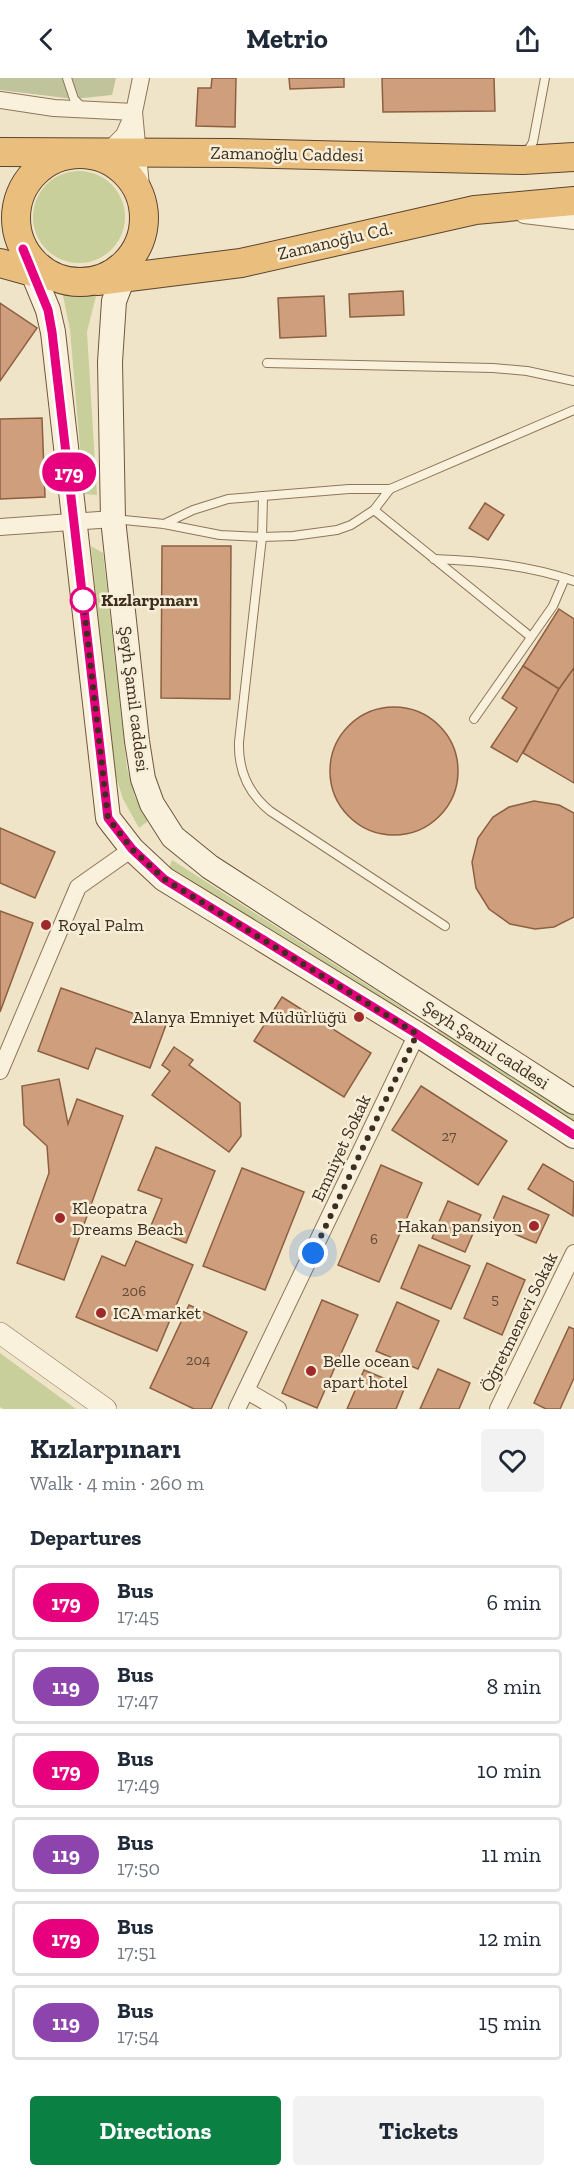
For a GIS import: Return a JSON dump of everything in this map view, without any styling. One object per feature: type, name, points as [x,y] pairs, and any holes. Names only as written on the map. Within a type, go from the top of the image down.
[{"type":"highway","name":"Zamanoğlu Caddesi","points":[[0,152],[233,153],[524,160],[574,157]]},
{"type":"highway","points":[[76,153],[97,155],[117,164],[132,179],[142,198],[145,218],[141,239],[117,272],[76,283],[27,265],[15,229],[15,207],[23,186],[36,169],[55,158],[76,153]]},
{"type":"highway","name":"Zamanoğlu Cd.","points":[[117,272],[241,263],[475,210],[574,201]]},
{"type":"main road","name":"Şeyh Şamil caddesi","points":[[27,265],[48,310],[52,332],[108,818],[132,849],[164,879],[417,1034],[574,1136]]},
{"type":"main road","name":"Şeyh Şamil caddesi","points":[[117,272],[110,362],[113,519],[137,741],[143,779],[152,804],[173,837],[210,867],[574,1102]]},
{"type":"main road","points":[[132,849],[173,837]]},
{"type":"main road","points":[[417,1034],[430,1009]]},
{"type":"street","points":[[106,153],[124,135],[134,112],[141,78]]},
{"type":"street","points":[[0,100],[54,108],[134,112]]},
{"type":"street","points":[[134,112],[142,198]]},
{"type":"street","points":[[475,210],[574,221]]},
{"type":"street","points":[[0,527],[113,519]]},
{"type":"street","points":[[0,1071],[78,887],[132,849]]},
{"type":"street","name":"Emniyet Sokak","points":[[237,1409],[417,1034]]},
{"type":"street","name":"Öğretmenevi Sokak","points":[[498,1409],[574,1253]]},
{"type":"street","points":[[0,1333],[106,1409]]},
{"type":"street","points":[[247,1391],[278,1409]]},
{"type":"lane","points":[[67,78],[74,99],[82,108]]},
{"type":"lane","points":[[524,160],[533,142],[545,78]]},
{"type":"lane","points":[[267,363],[493,368],[527,370],[574,381]]},
{"type":"lane","points":[[164,524],[210,503],[228,499],[349,489],[390,489],[574,410]]},
{"type":"lane","points":[[113,519],[164,524],[220,535],[293,536],[337,530],[351,525],[374,510],[390,489]]},
{"type":"lane","points":[[263,496],[262,537],[239,742],[243,777],[254,796],[270,811],[445,926]]},
{"type":"lane","points":[[374,510],[531,637]]},
{"type":"lane","points":[[434,559],[514,565],[570,580],[474,719]]},
{"type":"green space","points":[[0,78],[116,78],[112,95],[74,99],[0,90]]},
{"type":"green space","points":[[79,171],[105,179],[117,191],[125,217],[117,243],[105,255],[79,263],[53,255],[41,243],[33,217],[41,191],[53,179]]},
{"type":"green space","points":[[62,291],[96,296],[87,332],[97,495],[84,494],[70,330]]},
{"type":"green space","points":[[91,546],[103,553],[127,768],[135,797],[148,821],[139,828],[123,799],[113,767]]},
{"type":"green space","points":[[172,860],[408,1011],[405,1017],[169,869]]},
{"type":"green space","points":[[438,1029],[574,1115],[574,1124],[435,1036]]},
{"type":"green space","points":[[0,1353],[76,1409],[3,1409],[0,1407]]},
{"type":"building","points":[[212,78],[236,78],[235,127],[196,126],[198,88],[211,88]]},
{"type":"building","points":[[289,78],[344,78],[344,87],[290,89]]},
{"type":"building","points":[[382,78],[494,78],[495,111],[383,112]]},
{"type":"building","points":[[403,291],[404,315],[350,317],[349,294]]},
{"type":"building","points":[[324,296],[326,336],[280,338],[278,298]]},
{"type":"building","points":[[0,303],[37,328],[0,381]]},
{"type":"building","points":[[42,418],[45,497],[0,499],[0,419]]},
{"type":"building","points":[[485,503],[504,515],[488,540],[469,528]]},
{"type":"building","points":[[162,546],[231,546],[230,699],[161,698]]},
{"type":"building","points":[[559,609],[574,619],[574,668],[559,689],[523,666]]},
{"type":"building","points":[[523,666],[559,689],[517,762],[491,747],[517,708],[502,698]]},
{"type":"building","points":[[574,668],[574,783],[523,753],[559,689]]},
{"type":"building","points":[[394,707],[419,712],[439,726],[453,746],[458,771],[453,796],[439,816],[419,830],[394,835],[369,830],[349,816],[335,796],[330,771],[335,746],[349,726],[369,712]]},
{"type":"building","points":[[534,801],[559,805],[574,813],[574,917],[554,927],[535,929],[510,924],[489,909],[476,888],[472,862],[478,838],[493,817],[509,807]]},
{"type":"building","points":[[0,828],[55,852],[35,898],[0,883]]},
{"type":"building","points":[[0,911],[33,923],[0,1012]]},
{"type":"building","points":[[61,988],[166,1025],[150,1068],[96,1048],[88,1069],[38,1051]]},
{"type":"building","points":[[282,997],[371,1053],[344,1097],[254,1041]]},
{"type":"building","points":[[174,1047],[193,1060],[189,1065],[240,1103],[241,1136],[229,1152],[152,1095],[170,1071],[162,1065]]},
{"type":"building","name":"Kleopatra Dreams Beach","points":[[59,1079],[68,1124],[77,1099],[123,1116],[64,1280],[17,1263],[49,1173],[47,1146],[24,1125],[22,1086]]},
{"type":"building","points":[[421,1086],[507,1141],[478,1185],[392,1130]]},
{"type":"building","points":[[156,1147],[215,1171],[186,1243],[150,1228],[162,1199],[138,1190]]},
{"type":"building","points":[[543,1164],[574,1182],[573,1216],[528,1189]]},
{"type":"building","points":[[381,1165],[422,1183],[379,1282],[338,1265]]},
{"type":"building","points":[[242,1168],[304,1192],[265,1290],[203,1266]]},
{"type":"building","points":[[503,1196],[549,1215],[536,1243],[491,1224]]},
{"type":"building","points":[[448,1201],[481,1215],[465,1252],[432,1238]]},
{"type":"building","points":[[136,1241],[193,1265],[157,1351],[76,1317],[102,1256],[125,1266]]},
{"type":"building","points":[[419,1245],[470,1266],[451,1309],[401,1288]]},
{"type":"building","points":[[487,1263],[525,1280],[502,1335],[464,1318]]},
{"type":"building","points":[[322,1300],[358,1315],[317,1408],[282,1393]]},
{"type":"building","points":[[397,1302],[439,1321],[418,1369],[376,1351]]},
{"type":"building","points":[[189,1305],[247,1332],[211,1409],[194,1409],[150,1388]]},
{"type":"building","points":[[569,1327],[574,1329],[574,1378],[560,1409],[546,1409],[534,1403]]},
{"type":"building","points":[[438,1369],[470,1383],[459,1409],[420,1409]]},
{"type":"building","points":[[364,1370],[405,1387],[396,1409],[347,1409]]},
{"type":"bus line","name":"179","points":[[23,249],[48,310],[52,332],[108,818],[132,849],[164,879],[417,1034],[574,1135]]},
{"type":"place","name":"Kızlarpınarı","points":[[83,600]]},
{"type":"place","name":"Royal Palm","points":[[46,925]]},
{"type":"place","name":"Alanya Emniyet Müdürlüğü","points":[[359,1017]]},
{"type":"place","name":"Kleopatra Dreams Beach","points":[[60,1218]]},
{"type":"place","name":"Hakan pansiyon","points":[[534,1226]]},
{"type":"place","name":"ICA market","points":[[101,1313]]},
{"type":"place","name":"Belle ocean apart hotel","points":[[311,1371]]},
{"type":"route","points":[[83,600],[82,590],[108,818],[132,849],[164,879],[417,1034],[313,1253]]}]
